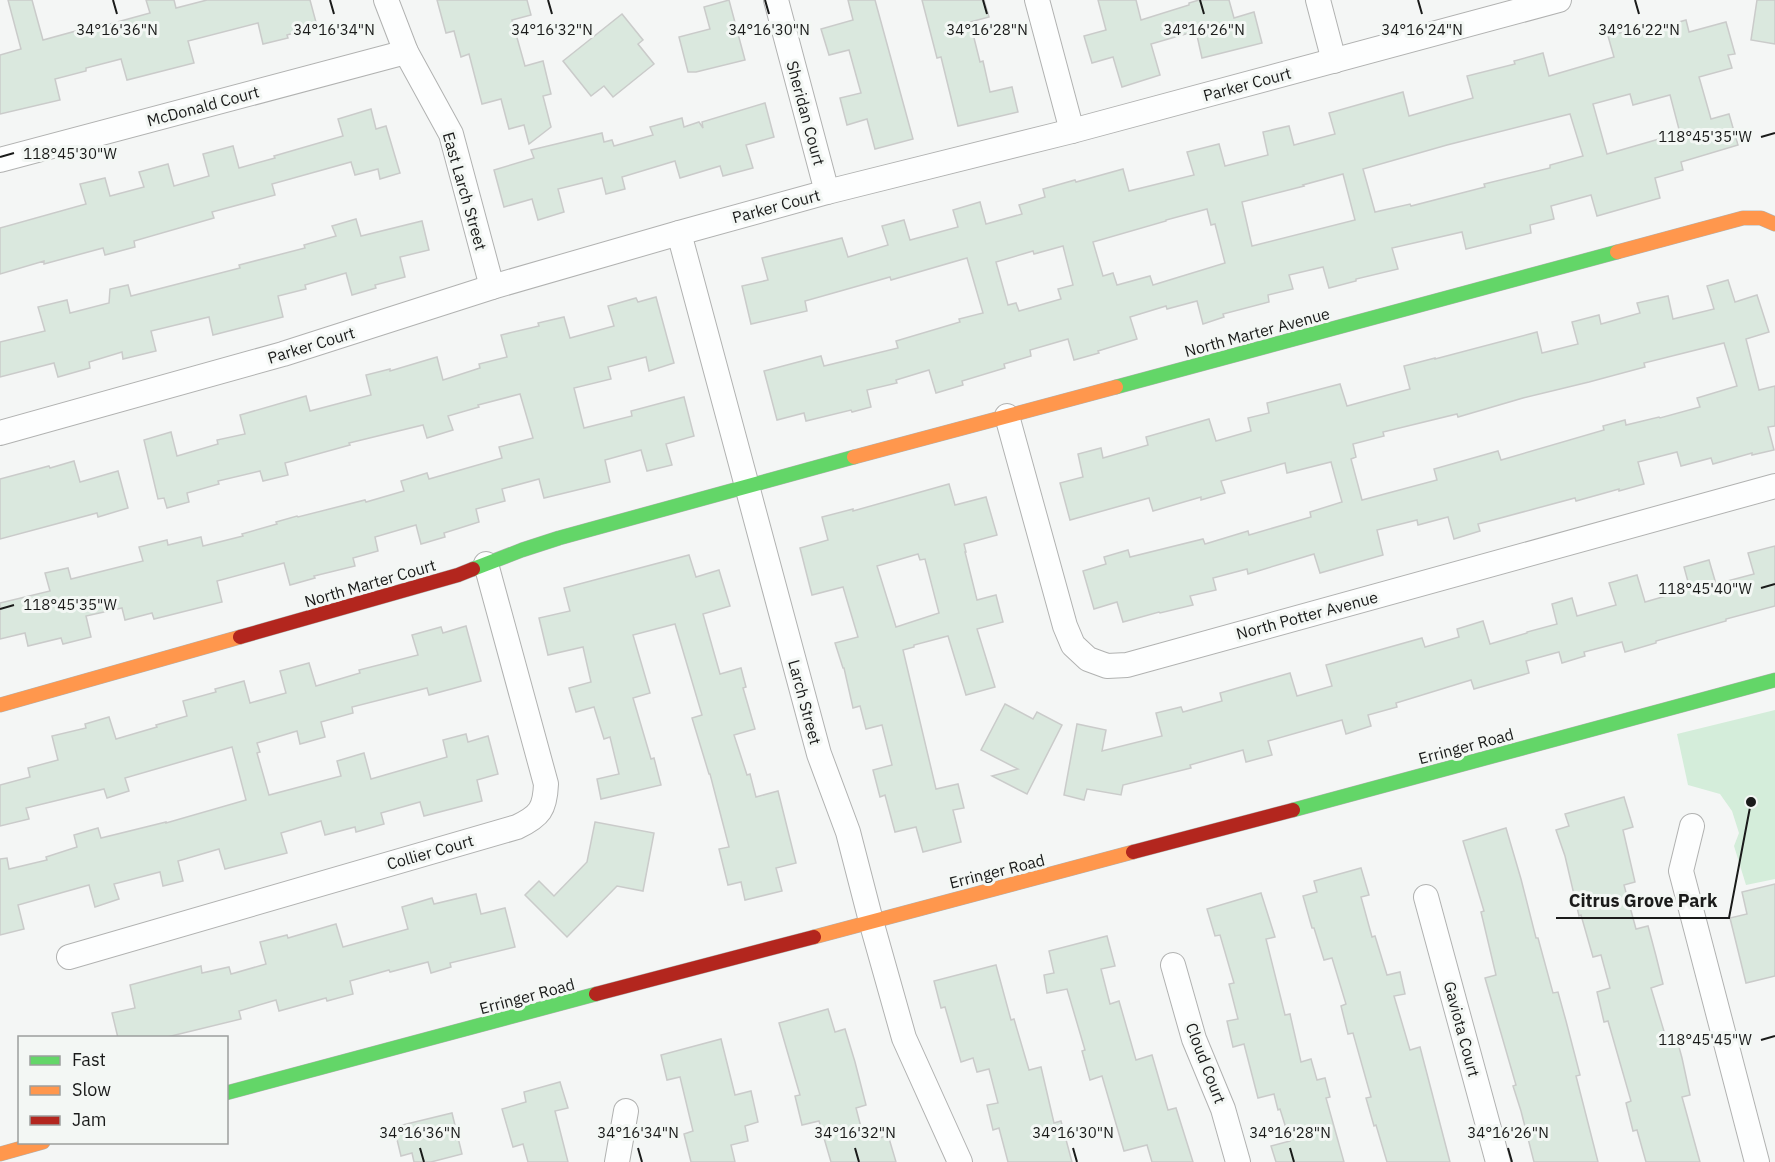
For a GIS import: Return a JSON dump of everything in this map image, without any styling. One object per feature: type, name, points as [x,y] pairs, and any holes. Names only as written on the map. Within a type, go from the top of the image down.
[{"type":"street","name":"East Larch Street","points":[[386,0],[406,52],[451,134],[492,287]]},
{"type":"street","name":"Sheridan Court","points":[[776,0],[826,192]]},
{"type":"street","points":[[1037,0],[1072,131]]},
{"type":"street","points":[[1318,0],[1334,61]]},
{"type":"street","name":"Parker Court","points":[[0,433],[283,354],[492,287],[826,192],[1072,131],[1559,0]]},
{"type":"street","name":"McDonald Court","points":[[0,160],[406,52]]},
{"type":"street","name":"North Marter Avenue","points":[[747,486],[1743,218],[1761,218],[1775,224]]},
{"type":"street","name":"Larch Street","points":[[679,233],[819,754],[848,832],[904,1038],[960,1162]]},
{"type":"street","name":"North Potter Avenue","points":[[1007,416],[1065,626],[1073,645],[1088,659],[1107,666],[1127,665],[1775,486]]},
{"type":"street","name":"North Marter Court","points":[[0,705],[458,575],[559,538],[747,486]]},
{"type":"street","name":"Collier Court","points":[[69,957],[517,827],[534,818],[545,803],[546,784],[486,564]]},
{"type":"street","name":"Erringer Road","points":[[228,1092],[1775,680]]},
{"type":"street","points":[[1692,826],[1681,871],[1757,1162]]},
{"type":"street","name":"Gaviota Court","points":[[1426,897],[1497,1162]]},
{"type":"street","name":"Cloud Court","points":[[1173,965],[1194,1040],[1223,1110],[1238,1162]]},
{"type":"street","points":[[617,1162],[626,1111]]},
{"type":"street","points":[[0,1154],[39,1144]]},
{"type":"green space","points":[[1775,710],[1775,879],[1746,885],[1734,846],[1739,833],[1732,811],[1720,794],[1688,785],[1677,734]]},
{"type":"building","points":[[8,0],[32,0],[43,40],[150,13],[146,0],[174,0],[176,8],[207,0],[310,0],[317,26],[287,35],[288,38],[263,44],[258,23],[188,41],[194,63],[127,80],[121,59],[86,68],[86,71],[55,79],[60,100],[0,114],[0,55],[21,49]]},
{"type":"building","points":[[437,0],[527,0],[531,15],[512,20],[525,66],[543,61],[551,94],[543,96],[551,127],[529,144],[524,125],[509,129],[501,99],[482,104],[469,54],[461,57],[454,31],[446,33]]},
{"type":"building","points":[[729,0],[745,60],[688,72],[679,37],[710,29],[704,7]]},
{"type":"building","points":[[848,0],[875,0],[913,139],[875,149],[867,119],[847,125],[840,98],[861,93],[849,50],[829,55],[821,29],[853,20]]},
{"type":"building","points":[[922,0],[984,0],[989,17],[970,22],[980,62],[983,61],[990,92],[1012,87],[1018,112],[958,126],[941,57],[937,58]]},
{"type":"building","points":[[1098,0],[1136,0],[1141,20],[1199,0],[1229,0],[1234,18],[1254,12],[1262,43],[1202,58],[1196,31],[1151,44],[1160,75],[1122,87],[1113,57],[1092,63],[1084,36],[1106,30]]},
{"type":"building","points":[[1757,0],[1775,0],[1775,44],[1751,40]]},
{"type":"building","points":[[622,14],[643,40],[638,44],[654,64],[613,97],[604,86],[591,96],[563,61]]},
{"type":"building","points":[[1686,20],[1689,32],[1726,22],[1735,54],[1728,55],[1732,68],[1699,77],[1711,119],[1729,114],[1738,145],[1681,162],[1683,170],[1655,178],[1660,198],[1597,216],[1591,195],[1551,206],[1554,219],[1530,225],[1531,233],[1466,249],[1462,232],[1392,248],[1398,269],[1356,279],[1356,281],[1329,288],[1323,267],[1289,275],[1293,289],[1268,295],[1269,302],[1223,314],[1224,317],[1203,324],[1197,301],[1167,309],[1166,306],[1130,317],[1137,339],[1074,360],[1068,339],[1030,350],[1031,356],[1004,364],[1005,368],[962,381],[963,385],[936,393],[929,370],[896,380],[897,383],[867,390],[871,407],[806,421],[804,413],[777,420],[764,371],[821,356],[824,366],[898,348],[896,341],[983,313],[967,258],[805,301],[807,311],[751,324],[742,286],[768,280],[762,258],[842,238],[848,257],[888,245],[882,226],[904,220],[910,240],[958,227],[953,210],[980,202],[986,224],[1022,214],[1019,205],[1045,197],[1043,189],[1123,169],[1129,191],[1194,175],[1187,152],[1219,144],[1225,166],[1268,155],[1263,132],[1289,126],[1294,145],[1335,134],[1329,113],[1403,92],[1409,116],[1473,98],[1467,76],[1515,64],[1514,61],[1543,53],[1549,76],[1614,57],[1608,36],[1635,29],[1637,34]],"holes":[[[1630,94],[1633,105],[1670,95],[1680,133],[1607,154],[1593,104]],[[1570,114],[1583,156],[1550,165],[1550,168],[1484,184],[1485,187],[1411,206],[1410,204],[1375,212],[1363,169]],[[1343,174],[1355,220],[1252,246],[1242,202]],[[1207,209],[1211,225],[1215,224],[1225,263],[1153,285],[1150,276],[1117,285],[1113,273],[1103,276],[1093,242]],[[1063,246],[1073,285],[1058,289],[1061,299],[1019,311],[1016,303],[1008,305],[996,262],[1033,251],[1034,254]]]},
{"type":"building","points":[[765,103],[774,137],[746,145],[753,168],[723,176],[720,166],[680,178],[675,161],[622,177],[625,189],[606,194],[602,178],[558,189],[564,212],[538,220],[532,199],[504,207],[494,170],[534,158],[531,150],[602,133],[604,142],[612,140],[614,146],[653,135],[650,127],[682,118],[684,127],[699,122],[703,128],[702,122]]},
{"type":"building","points":[[371,109],[376,129],[386,126],[400,173],[380,179],[378,169],[355,175],[351,162],[272,184],[275,195],[212,212],[214,218],[134,241],[135,247],[105,255],[103,248],[44,264],[44,261],[0,274],[0,228],[86,204],[80,184],[105,178],[110,196],[144,187],[139,172],[168,164],[174,186],[209,176],[203,154],[233,146],[239,168],[343,136],[338,119]]},
{"type":"building","points":[[356,219],[361,236],[422,221],[429,250],[400,257],[405,277],[375,285],[376,288],[352,295],[346,273],[305,285],[306,289],[278,296],[283,317],[213,335],[209,317],[151,331],[156,351],[123,359],[122,352],[89,362],[90,368],[58,377],[54,363],[0,377],[0,342],[45,331],[38,307],[67,300],[70,313],[109,303],[110,289],[128,285],[131,296],[240,268],[239,265],[305,248],[304,245],[336,236],[332,226]]},
{"type":"building","points":[[1728,280],[1735,302],[1757,295],[1769,332],[1746,339],[1759,390],[1775,386],[1775,426],[1768,427],[1774,450],[1752,455],[1752,453],[1713,464],[1711,458],[1681,466],[1677,452],[1638,462],[1644,484],[1576,501],[1575,498],[1478,524],[1480,531],[1454,539],[1448,517],[1418,525],[1417,520],[1377,530],[1383,555],[1320,573],[1314,554],[1248,574],[1247,569],[1213,578],[1216,590],[1190,596],[1193,605],[1123,622],[1117,602],[1094,609],[1083,571],[1106,564],[1104,557],[1128,550],[1130,557],[1203,539],[1205,544],[1248,531],[1249,535],[1311,517],[1310,512],[1342,502],[1331,462],[1287,473],[1285,463],[1221,481],[1225,493],[1201,500],[1201,497],[1153,511],[1149,498],[1070,520],[1060,483],[1083,477],[1078,454],[1101,448],[1103,458],[1148,445],[1146,437],[1209,419],[1216,441],[1251,431],[1248,418],[1269,413],[1267,403],[1340,384],[1347,406],[1410,389],[1404,366],[1537,332],[1542,353],[1578,344],[1572,322],[1599,315],[1601,324],[1640,313],[1637,303],[1668,296],[1673,319],[1714,309],[1707,286]],"holes":[[[1724,343],[1737,386],[1697,398],[1700,407],[1626,425],[1625,420],[1603,426],[1604,430],[1501,460],[1498,451],[1434,469],[1437,480],[1362,500],[1351,459],[1356,457],[1353,444],[1384,436],[1383,432],[1457,414],[1458,417],[1645,367],[1644,363]]]},
{"type":"building","points":[[656,297],[674,363],[649,371],[646,357],[608,367],[611,379],[574,388],[584,428],[632,416],[631,411],[684,397],[694,436],[666,444],[672,465],[647,471],[641,450],[605,460],[610,482],[544,498],[539,479],[502,489],[505,501],[476,509],[479,522],[444,533],[445,537],[421,544],[416,525],[375,537],[378,551],[353,558],[355,566],[314,576],[315,578],[290,585],[284,563],[217,581],[222,602],[154,619],[152,613],[125,620],[122,608],[86,616],[91,637],[63,644],[61,638],[28,646],[25,633],[0,639],[0,603],[50,591],[45,573],[68,568],[71,579],[143,561],[139,547],[167,540],[168,545],[201,537],[203,546],[243,536],[242,534],[297,516],[365,500],[366,502],[404,491],[401,481],[427,473],[429,479],[502,458],[499,447],[533,438],[520,394],[448,416],[453,430],[427,438],[423,425],[349,443],[350,445],[285,463],[288,475],[263,481],[260,471],[218,481],[219,484],[187,493],[189,502],[167,508],[164,498],[158,499],[144,440],[171,432],[177,456],[218,444],[217,440],[245,434],[240,415],[306,396],[310,411],[371,395],[366,375],[390,369],[390,371],[437,357],[443,380],[480,368],[479,364],[507,357],[501,335],[564,317],[570,338],[614,326],[608,306],[636,298],[638,302]]},
{"type":"building","points":[[74,461],[80,482],[118,471],[128,508],[98,517],[97,513],[0,539],[0,479]]},
{"type":"building","points":[[949,484],[955,505],[986,497],[997,535],[964,544],[977,600],[996,595],[1003,622],[977,629],[995,687],[966,695],[948,636],[903,650],[936,789],[958,784],[964,808],[953,810],[961,842],[923,852],[916,827],[895,832],[885,795],[880,797],[873,770],[892,765],[882,725],[866,729],[860,706],[853,708],[844,668],[835,643],[858,637],[843,587],[812,595],[800,548],[828,540],[822,517],[853,509],[853,511]],"holes":[[[918,554],[920,560],[925,559],[939,613],[896,627],[877,566]]]},
{"type":"building","points":[[1775,546],[1775,606],[1726,619],[1726,621],[1625,652],[1622,642],[1584,652],[1585,656],[1562,663],[1559,652],[1526,661],[1529,673],[1474,689],[1471,680],[1396,703],[1397,707],[1368,715],[1371,726],[1346,734],[1342,720],[1268,741],[1272,755],[1246,762],[1243,750],[1190,765],[1191,768],[1123,785],[1121,795],[1087,789],[1084,800],[1064,795],[1077,724],[1106,730],[1102,751],[1162,736],[1156,713],[1181,707],[1183,712],[1222,701],[1220,693],[1290,673],[1297,696],[1332,686],[1326,665],[1422,638],[1425,647],[1459,637],[1457,629],[1483,621],[1490,644],[1557,624],[1552,604],[1572,598],[1577,616],[1616,605],[1609,583],[1637,575],[1645,602],[1690,589],[1684,567],[1709,560],[1716,584],[1754,574],[1748,553]]},
{"type":"building","points":[[689,555],[696,577],[719,570],[730,606],[703,614],[720,674],[741,668],[746,687],[743,688],[755,729],[734,735],[747,775],[750,774],[756,797],[778,791],[796,863],[776,868],[782,891],[745,900],[741,882],[728,885],[719,849],[729,847],[710,774],[692,718],[702,715],[675,624],[633,635],[650,693],[633,698],[661,785],[601,799],[597,779],[619,774],[610,737],[604,739],[594,707],[576,712],[569,688],[591,682],[583,647],[548,655],[539,618],[570,611],[564,588]]},
{"type":"building","points":[[466,626],[481,681],[429,695],[427,688],[352,707],[353,713],[321,722],[325,737],[300,744],[297,731],[257,743],[260,752],[257,753],[269,795],[341,776],[337,761],[364,753],[371,779],[447,757],[443,740],[466,734],[468,742],[488,736],[498,774],[477,780],[482,801],[424,816],[420,802],[381,813],[384,824],[356,832],[355,827],[325,835],[321,821],[281,833],[287,853],[225,869],[219,849],[178,861],[183,881],[163,886],[160,872],[114,884],[119,899],[95,907],[89,885],[18,905],[24,929],[0,935],[0,859],[7,858],[9,869],[47,860],[46,857],[77,847],[74,835],[98,828],[101,838],[166,823],[246,800],[232,747],[125,778],[129,791],[107,798],[104,789],[26,808],[29,819],[0,826],[0,785],[30,777],[28,768],[58,760],[52,736],[86,728],[85,724],[109,717],[116,739],[187,716],[183,701],[244,681],[250,703],[286,693],[280,671],[309,663],[316,686],[360,673],[359,670],[418,655],[412,635],[441,627],[443,633]]},
{"type":"building","points":[[1005,704],[1033,719],[1037,712],[1062,725],[1027,794],[992,776],[1018,769],[981,750]]},
{"type":"building","points":[[1624,797],[1633,827],[1623,830],[1635,882],[1624,885],[1636,929],[1648,926],[1663,984],[1651,988],[1666,1038],[1676,1036],[1690,1095],[1682,1097],[1700,1162],[1646,1162],[1637,1130],[1633,1131],[1626,1103],[1631,1101],[1608,1021],[1604,1022],[1597,992],[1610,988],[1601,955],[1593,957],[1581,915],[1579,916],[1565,856],[1556,830],[1569,826],[1565,814]]},
{"type":"building","points":[[595,822],[654,833],[643,891],[617,886],[567,937],[525,895],[539,881],[554,896],[587,862]]},
{"type":"building","points":[[1506,828],[1553,993],[1558,992],[1566,1021],[1580,1075],[1576,1076],[1598,1162],[1534,1162],[1513,1086],[1516,1085],[1485,978],[1496,975],[1481,912],[1484,911],[1463,841]]},
{"type":"building","points":[[1361,868],[1369,895],[1361,897],[1372,937],[1375,936],[1387,975],[1400,972],[1405,994],[1394,996],[1410,1050],[1420,1047],[1450,1162],[1387,1162],[1366,1098],[1371,1097],[1353,1033],[1348,1034],[1341,1006],[1346,1004],[1332,958],[1324,960],[1314,928],[1312,928],[1303,896],[1317,892],[1314,881]]},
{"type":"building","points":[[1775,884],[1775,976],[1746,983],[1730,918],[1747,914],[1742,892]]},
{"type":"building","points":[[1261,893],[1275,937],[1266,939],[1285,1015],[1290,1014],[1301,1062],[1311,1059],[1317,1080],[1325,1078],[1330,1097],[1326,1098],[1344,1162],[1276,1162],[1271,1146],[1290,1141],[1280,1109],[1278,1110],[1274,1094],[1258,1098],[1244,1044],[1233,1047],[1227,1021],[1238,1019],[1229,984],[1234,983],[1220,935],[1215,936],[1207,909]]},
{"type":"building","points":[[476,894],[481,914],[505,908],[515,947],[450,963],[451,967],[431,973],[428,962],[390,972],[389,970],[350,981],[353,994],[327,1001],[326,998],[279,1011],[276,1000],[239,1011],[241,1019],[171,1036],[118,1036],[112,1013],[135,1008],[130,985],[201,966],[202,973],[229,967],[231,974],[266,964],[260,942],[287,935],[288,938],[336,924],[343,947],[408,929],[402,907],[432,898],[434,904]]},
{"type":"building","points":[[1107,936],[1115,966],[1101,969],[1110,1004],[1119,1001],[1136,1060],[1152,1055],[1168,1110],[1176,1108],[1193,1162],[1152,1162],[1147,1145],[1124,1151],[1102,1076],[1090,1080],[1082,1051],[1085,1050],[1067,989],[1047,993],[1044,975],[1054,973],[1049,951]]},
{"type":"building","points":[[996,965],[1011,1020],[1014,1019],[1029,1070],[1041,1067],[1054,1123],[1061,1121],[1072,1162],[1008,1162],[999,1128],[993,1130],[987,1105],[998,1103],[989,1069],[977,1072],[973,1058],[961,1062],[945,1007],[941,1008],[934,981]]},
{"type":"building","points":[[828,1009],[835,1032],[845,1029],[855,1062],[866,1105],[856,1108],[863,1135],[875,1132],[877,1139],[888,1135],[896,1162],[831,1162],[819,1121],[802,1125],[795,1096],[800,1095],[779,1023]]},
{"type":"building","points":[[721,1039],[735,1095],[751,1091],[758,1122],[745,1126],[748,1141],[731,1145],[735,1162],[691,1162],[684,1134],[693,1131],[680,1077],[667,1080],[661,1055]]},
{"type":"building","points":[[560,1082],[568,1108],[555,1111],[568,1162],[528,1162],[523,1144],[513,1147],[502,1109],[526,1102],[524,1092]]},
{"type":"building","points":[[452,1113],[462,1154],[431,1162],[414,1162],[412,1153],[401,1156],[394,1127]]},
{"type":"traffic: fast","points":[[1116,387],[1617,252]]},
{"type":"traffic: fast","points":[[473,569],[559,538],[854,457]]},
{"type":"traffic: fast","points":[[1293,810],[1775,680]]},
{"type":"traffic: fast","points":[[228,1092],[596,994]]},
{"type":"traffic: slow","points":[[1617,252],[1743,218],[1761,218],[1775,224]]},
{"type":"traffic: slow","points":[[854,457],[1116,387]]},
{"type":"traffic: slow","points":[[0,705],[240,637]]},
{"type":"traffic: slow","points":[[814,937],[1133,852]]},
{"type":"traffic: slow","points":[[0,1154],[36,1144]]},
{"type":"traffic: jam","points":[[240,637],[473,569]]},
{"type":"traffic: jam","points":[[1133,852],[1293,810]]},
{"type":"traffic: jam","points":[[596,994],[814,937]]},
{"type":"place","name":"Citrus Grove Park","points":[[1751,802]]}]
